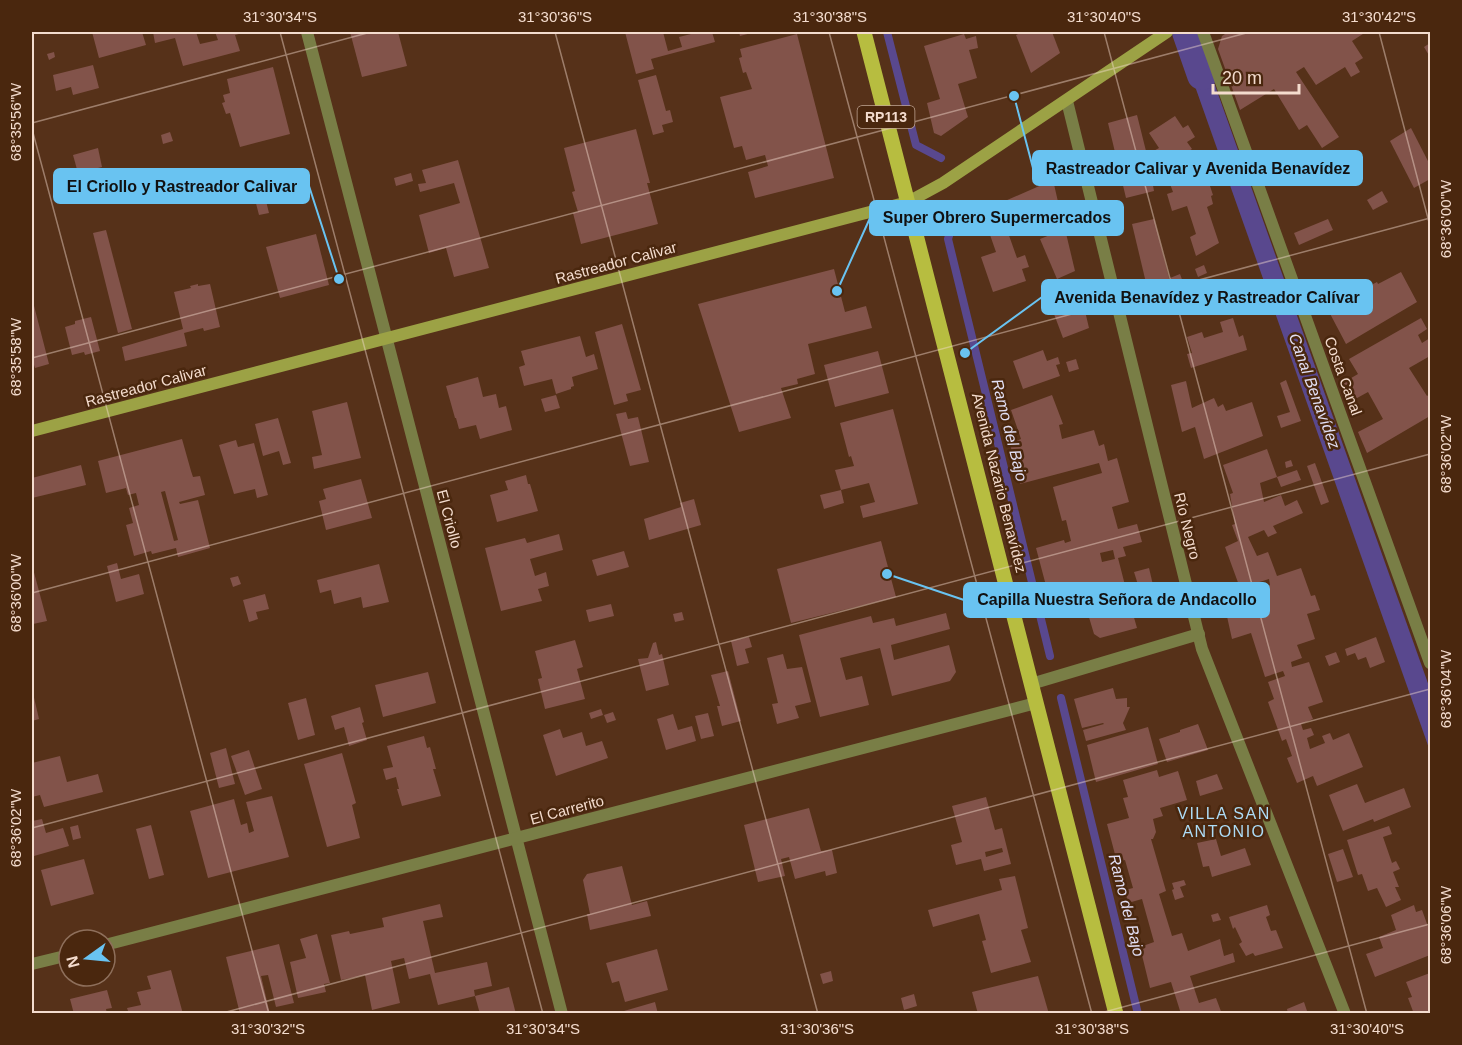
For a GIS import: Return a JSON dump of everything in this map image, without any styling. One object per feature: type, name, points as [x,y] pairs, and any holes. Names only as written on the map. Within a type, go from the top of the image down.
[{"type":"main road","name":"Avenida Nazario Benavídez","points":[[864,32],[1116,1014]]},
{"type":"main road","name":"Rastreador Calivar","points":[[32,431],[908,202],[943,183],[1167,32]]},
{"type":"street","name":"El Criollo","points":[[307,32],[562,1014]]},
{"type":"street","name":"Costa Canal","points":[[1203,32],[1431,663]]},
{"type":"street","name":"Río Negro","points":[[1066,101],[1202,649],[1345,1014]]},
{"type":"street","points":[[1031,684],[1198,634]]},
{"type":"street","name":"El Carrerito","points":[[117,942],[1036,703]]},
{"type":"street","points":[[32,964],[57,957]]},
{"type":"water","points":[[1196,32],[1430,689],[1430,751],[1179,41]]},
{"type":"building","points":[[92,32],[110,32],[111,34],[142,32],[146,45],[99,58]]},
{"type":"building","points":[[153,32],[196,32],[200,44],[218,40],[215,32],[247,32],[235,35],[240,51],[183,66],[175,38],[155,43]]},
{"type":"building","points":[[350,32],[398,32],[407,66],[362,77]]},
{"type":"building","points":[[625,32],[663,32],[668,51],[682,47],[679,37],[699,32],[712,32],[715,42],[651,59],[654,69],[636,74]]},
{"type":"building","points":[[739,32],[755,32],[740,36]]},
{"type":"building","points":[[1023,32],[1052,32],[1060,53],[1031,73],[1016,35]]},
{"type":"building","points":[[1228,32],[1366,32],[1352,41],[1363,58],[1355,63],[1360,72],[1351,77],[1345,67],[1316,85],[1304,67],[1296,72],[1339,137],[1322,148],[1307,125],[1299,130],[1274,89],[1240,110],[1218,49],[1222,36]]},
{"type":"building","points":[[797,34],[834,178],[755,198],[748,172],[768,166],[765,155],[746,160],[742,146],[734,148],[720,97],[752,89],[746,72],[743,73],[739,58],[742,57],[740,49]]},
{"type":"building","points":[[964,34],[966,39],[976,36],[978,48],[969,50],[977,78],[958,84],[968,117],[941,136],[934,133],[927,103],[940,99],[924,46]]},
{"type":"building","points":[[1430,43],[1430,57],[1424,47]]},
{"type":"building","points":[[54,52],[55,57],[49,60],[47,54]]},
{"type":"building","points":[[93,65],[99,88],[73,95],[71,87],[56,91],[53,75]]},
{"type":"building","points":[[273,67],[290,134],[240,147],[230,113],[226,114],[222,103],[225,102],[223,95],[230,93],[227,79]]},
{"type":"building","points":[[656,75],[666,111],[670,110],[673,122],[662,125],[664,132],[653,135],[638,80]]},
{"type":"building","points":[[1137,115],[1146,151],[1141,153],[1148,181],[1152,180],[1154,191],[1126,198],[1108,123]]},
{"type":"building","points":[[1175,116],[1183,128],[1188,125],[1195,137],[1187,142],[1192,149],[1159,170],[1148,154],[1159,148],[1149,133]]},
{"type":"building","points":[[1411,128],[1430,165],[1430,179],[1414,188],[1390,141]]},
{"type":"building","points":[[636,129],[658,224],[581,244],[573,213],[578,212],[572,192],[575,191],[564,148]]},
{"type":"building","points":[[170,132],[173,141],[163,144],[161,135]]},
{"type":"building","points":[[98,148],[102,167],[78,173],[73,155]]},
{"type":"building","points":[[458,160],[489,268],[454,277],[446,248],[429,253],[419,215],[460,203],[454,183],[420,192],[418,184],[426,183],[422,170]]},
{"type":"building","points":[[300,172],[305,191],[266,201],[269,213],[259,215],[251,184]]},
{"type":"building","points":[[411,173],[413,181],[396,186],[394,178]]},
{"type":"building","points":[[1206,174],[1213,195],[1211,196],[1213,204],[1207,207],[1219,243],[1196,256],[1190,237],[1196,234],[1187,206],[1172,211],[1167,194],[1173,192],[1170,184]]},
{"type":"building","points":[[1053,180],[1059,206],[1015,224],[1005,201]]},
{"type":"building","points":[[1382,191],[1388,202],[1373,210],[1367,200]]},
{"type":"building","points":[[1154,219],[1175,302],[1152,308],[1132,224]]},
{"type":"building","points":[[1328,219],[1333,230],[1299,245],[1294,233]]},
{"type":"building","points":[[1006,227],[1017,258],[1025,255],[1029,267],[1022,269],[1026,281],[993,292],[981,257],[996,252],[989,232]]},
{"type":"building","points":[[1065,229],[1075,271],[1057,279],[1040,239]]},
{"type":"building","points":[[106,230],[132,329],[118,333],[93,233]]},
{"type":"building","points":[[316,234],[329,285],[280,298],[266,247]]},
{"type":"building","points":[[1204,265],[1207,273],[1198,277],[1195,269]]},
{"type":"building","points":[[834,269],[845,312],[866,306],[872,328],[808,344],[815,374],[797,379],[798,384],[781,388],[791,418],[739,432],[698,304]]},
{"type":"building","points":[[1401,272],[1417,302],[1346,344],[1327,308]]},
{"type":"building","points":[[1180,274],[1192,298],[1181,302],[1170,278]]},
{"type":"building","points":[[198,284],[198,286],[210,284],[220,327],[204,331],[203,328],[184,333],[187,346],[125,361],[122,347],[183,329],[174,292]]},
{"type":"building","points":[[32,298],[49,364],[35,368],[32,365]]},
{"type":"building","points":[[1071,305],[1075,315],[1085,311],[1089,328],[1063,338],[1054,314]]},
{"type":"building","points":[[91,317],[100,351],[85,355],[84,352],[72,355],[65,327],[75,324],[75,321]]},
{"type":"building","points":[[1233,318],[1239,337],[1243,335],[1247,350],[1191,368],[1187,354],[1192,353],[1187,337],[1202,332],[1204,338],[1223,332],[1220,322]]},
{"type":"building","points":[[1421,318],[1427,329],[1418,335],[1422,343],[1430,338],[1430,356],[1409,368],[1427,396],[1430,394],[1430,416],[1367,453],[1358,432],[1383,419],[1368,392],[1348,403],[1341,384],[1358,374],[1349,359]]},
{"type":"building","points":[[622,324],[641,390],[626,394],[628,401],[614,405],[595,332]]},
{"type":"building","points":[[580,336],[586,357],[594,354],[598,369],[572,377],[574,386],[556,394],[552,379],[524,386],[519,367],[525,365],[521,351]]},
{"type":"building","points":[[1043,350],[1047,361],[1058,357],[1060,364],[1056,365],[1060,376],[1023,389],[1013,361]]},
{"type":"building","points":[[878,351],[889,393],[835,407],[824,365]]},
{"type":"building","points":[[1076,359],[1079,369],[1069,372],[1066,362]]},
{"type":"building","points":[[478,377],[483,397],[496,394],[499,408],[506,406],[512,430],[480,439],[476,425],[459,429],[446,386]]},
{"type":"building","points":[[1286,380],[1301,421],[1281,428],[1277,416],[1290,412],[1280,383]]},
{"type":"building","points":[[1186,381],[1192,408],[1214,398],[1218,407],[1223,404],[1226,411],[1252,402],[1263,436],[1204,459],[1195,427],[1182,432],[1171,385]]},
{"type":"building","points":[[556,395],[560,408],[545,412],[541,399]]},
{"type":"building","points":[[1052,395],[1063,424],[1059,425],[1062,439],[1094,430],[1099,446],[1104,444],[1108,461],[1117,458],[1129,502],[1112,507],[1118,529],[1137,524],[1142,542],[1123,547],[1126,556],[1118,558],[1127,593],[1123,594],[1128,615],[1133,614],[1137,628],[1100,638],[1094,634],[1085,604],[1053,612],[1036,548],[1064,540],[1065,543],[1071,541],[1066,520],[1062,521],[1053,487],[1102,473],[1099,463],[1020,484],[1010,444],[1021,439],[1011,410]],"holes":[[[1113,550],[1115,559],[1102,562],[1100,553]]]},
{"type":"building","points":[[347,402],[361,458],[314,469],[312,457],[322,455],[312,411]]},
{"type":"building","points":[[893,409],[918,504],[863,518],[860,506],[875,502],[869,483],[841,490],[835,470],[854,466],[851,456],[849,457],[840,423]]},
{"type":"building","points":[[626,412],[628,419],[638,417],[649,462],[630,466],[616,414]]},
{"type":"building","points":[[278,418],[291,463],[283,465],[279,451],[263,456],[255,424]]},
{"type":"building","points":[[182,439],[193,477],[200,476],[205,495],[179,502],[180,504],[198,500],[210,548],[178,557],[176,548],[134,556],[126,525],[133,523],[129,508],[139,505],[136,493],[128,495],[126,488],[106,493],[98,461]],"holes":[[[165,491],[178,540],[174,541],[161,492]]]},
{"type":"building","points":[[236,440],[238,447],[254,443],[268,495],[257,498],[255,489],[234,494],[219,445]]},
{"type":"building","points":[[1267,449],[1277,477],[1260,483],[1264,502],[1281,495],[1285,506],[1297,500],[1303,513],[1273,526],[1277,533],[1268,537],[1264,530],[1248,537],[1257,556],[1268,552],[1277,576],[1301,568],[1311,596],[1315,595],[1320,610],[1307,614],[1315,639],[1297,645],[1302,658],[1291,662],[1292,667],[1309,662],[1323,702],[1308,707],[1313,719],[1301,724],[1303,730],[1311,728],[1314,735],[1307,738],[1310,749],[1325,743],[1322,736],[1330,733],[1333,740],[1349,733],[1363,767],[1317,786],[1313,776],[1297,783],[1287,758],[1292,756],[1286,739],[1282,741],[1268,702],[1274,699],[1268,682],[1285,676],[1283,671],[1265,677],[1251,633],[1232,639],[1222,594],[1237,589],[1239,596],[1270,585],[1269,579],[1240,588],[1225,547],[1238,541],[1232,525],[1235,524],[1230,494],[1233,493],[1223,465]]},
{"type":"building","points":[[1291,460],[1293,466],[1286,468],[1285,462]]},
{"type":"building","points":[[1315,463],[1329,502],[1321,505],[1307,466]]},
{"type":"building","points":[[81,465],[86,485],[32,498],[32,478]]},
{"type":"building","points":[[1297,470],[1301,480],[1281,487],[1277,477]]},
{"type":"building","points":[[526,475],[538,511],[497,522],[490,495],[508,490],[505,481]]},
{"type":"building","points":[[361,479],[372,518],[326,530],[319,501],[326,499],[323,489]]},
{"type":"building","points":[[841,490],[844,503],[824,509],[820,495]]},
{"type":"building","points":[[694,499],[701,525],[649,540],[644,519],[681,507],[680,503]]},
{"type":"building","points":[[559,534],[563,550],[530,559],[535,576],[546,572],[549,586],[538,589],[542,601],[501,611],[485,548],[525,538],[527,543]]},
{"type":"building","points":[[881,541],[896,597],[791,623],[777,569]]},
{"type":"building","points":[[624,551],[629,567],[597,576],[592,560]]},
{"type":"building","points":[[117,563],[121,579],[139,574],[144,594],[116,602],[107,566]]},
{"type":"building","points":[[379,564],[389,602],[363,608],[361,597],[334,604],[331,590],[320,593],[317,580]]},
{"type":"building","points":[[32,565],[47,621],[33,624],[32,617]]},
{"type":"building","points":[[1149,568],[1153,585],[1139,588],[1134,572]]},
{"type":"building","points":[[238,576],[241,584],[233,587],[230,578]]},
{"type":"building","points":[[265,594],[269,609],[256,612],[258,619],[249,622],[243,600]]},
{"type":"building","points":[[611,604],[614,616],[589,622],[586,610]]},
{"type":"building","points":[[682,612],[684,620],[675,622],[673,614]]},
{"type":"building","points":[[946,613],[950,629],[891,645],[894,660],[949,645],[956,672],[950,681],[892,696],[880,648],[840,658],[846,680],[862,676],[869,705],[820,717],[799,635],[871,616],[873,623],[894,618],[896,626]]},
{"type":"building","points":[[749,637],[752,647],[745,649],[749,663],[737,666],[731,641]]},
{"type":"building","points":[[1376,637],[1385,662],[1370,668],[1366,657],[1358,660],[1355,653],[1347,656],[1345,649]]},
{"type":"building","points":[[575,640],[583,667],[577,669],[585,699],[545,709],[538,679],[542,678],[535,651]]},
{"type":"building","points":[[656,642],[659,655],[662,654],[669,685],[646,691],[638,659],[648,658],[653,643]]},
{"type":"building","points":[[1336,652],[1340,662],[1329,666],[1325,656]]},
{"type":"building","points":[[783,654],[787,669],[802,667],[811,702],[795,706],[799,718],[777,724],[772,704],[778,703],[767,658]]},
{"type":"building","points":[[728,671],[741,721],[722,726],[717,706],[720,706],[711,675]]},
{"type":"building","points":[[428,672],[436,703],[383,717],[375,685]]},
{"type":"building","points":[[1113,688],[1116,699],[1127,698],[1127,707],[1130,707],[1123,723],[1126,730],[1086,741],[1083,730],[1104,724],[1082,728],[1074,699]]},
{"type":"building","points":[[32,689],[39,719],[32,721]]},
{"type":"building","points":[[306,698],[315,735],[298,740],[288,703]]},
{"type":"building","points":[[360,707],[367,740],[349,746],[344,727],[335,730],[331,716]]},
{"type":"building","points":[[601,709],[603,715],[591,719],[589,713]]},
{"type":"building","points":[[613,712],[616,720],[607,723],[604,715]]},
{"type":"building","points":[[708,713],[714,736],[701,739],[695,716]]},
{"type":"building","points":[[673,714],[678,730],[692,726],[696,741],[666,750],[657,719]]},
{"type":"building","points":[[1198,724],[1208,750],[1167,762],[1159,739]]},
{"type":"building","points":[[1148,727],[1158,764],[1096,782],[1087,745]]},
{"type":"building","points":[[560,729],[563,738],[582,732],[586,746],[602,741],[608,758],[556,776],[543,735]]},
{"type":"building","points":[[424,736],[427,748],[430,747],[436,769],[433,769],[441,796],[402,806],[396,777],[386,780],[383,769],[393,767],[387,746]]},
{"type":"building","points":[[226,748],[235,784],[219,788],[210,753]]},
{"type":"building","points":[[249,750],[262,789],[245,795],[231,756]]},
{"type":"building","points":[[342,753],[356,803],[352,805],[360,838],[327,847],[304,764]]},
{"type":"building","points":[[60,756],[67,782],[98,774],[103,792],[44,807],[40,795],[32,797],[32,763]]},
{"type":"building","points":[[1157,770],[1159,777],[1178,771],[1187,800],[1160,808],[1163,816],[1153,819],[1156,832],[1151,839],[1166,891],[1159,894],[1172,936],[1182,933],[1188,951],[1220,939],[1224,956],[1233,953],[1235,962],[1190,976],[1199,1003],[1216,998],[1222,1014],[1181,1014],[1171,982],[1150,988],[1140,947],[1154,942],[1142,899],[1128,903],[1125,890],[1133,888],[1125,860],[1117,862],[1107,824],[1129,818],[1123,798],[1128,797],[1123,780]]},
{"type":"building","points":[[1217,774],[1223,789],[1200,796],[1196,781]]},
{"type":"building","points":[[1357,784],[1365,803],[1404,788],[1411,807],[1374,822],[1373,819],[1343,831],[1329,795]]},
{"type":"building","points":[[272,796],[289,857],[208,878],[190,811],[234,799],[241,825],[247,823],[249,833],[254,831],[246,802]]},
{"type":"building","points":[[986,797],[995,830],[1002,828],[1011,864],[984,871],[981,859],[956,865],[951,845],[962,842],[952,806]],"holes":[[[1002,848],[1003,852],[986,857],[985,852]]]},
{"type":"building","points":[[809,808],[821,851],[832,850],[837,873],[826,876],[825,871],[795,879],[789,857],[781,859],[785,876],[758,882],[744,825]]},
{"type":"building","points":[[42,819],[46,833],[63,828],[69,846],[34,856],[32,821]]},
{"type":"building","points":[[78,825],[81,838],[73,840],[70,827]]},
{"type":"building","points":[[151,825],[164,875],[149,879],[136,829]]},
{"type":"building","points":[[1389,826],[1392,834],[1383,837],[1392,863],[1396,861],[1400,869],[1393,872],[1399,887],[1395,887],[1401,900],[1386,907],[1377,888],[1368,891],[1362,874],[1358,875],[1347,840]]},
{"type":"building","points":[[1216,839],[1221,856],[1245,848],[1251,865],[1212,877],[1209,866],[1203,867],[1197,843]]},
{"type":"building","points":[[1343,849],[1353,877],[1337,882],[1328,854]]},
{"type":"building","points":[[84,859],[94,894],[51,906],[41,870]]},
{"type":"building","points":[[622,866],[632,905],[647,901],[651,916],[590,930],[587,914],[590,914],[583,880],[587,874]]},
{"type":"building","points":[[1015,876],[1028,928],[1021,930],[1031,962],[991,973],[982,941],[986,940],[979,914],[933,927],[928,910],[1002,890],[999,879]]},
{"type":"building","points":[[1184,880],[1186,885],[1180,887],[1184,897],[1175,900],[1172,883]]},
{"type":"building","points":[[440,904],[443,917],[423,921],[435,973],[487,962],[492,986],[474,990],[475,996],[438,1005],[430,974],[409,979],[404,958],[391,961],[400,1003],[372,1010],[365,975],[341,980],[331,935],[349,931],[350,934],[384,927],[382,918]]},
{"type":"building","points":[[1267,905],[1270,915],[1266,917],[1271,931],[1276,930],[1283,948],[1255,956],[1253,953],[1246,956],[1239,944],[1242,942],[1235,927],[1233,929],[1229,917]]},
{"type":"building","points":[[1414,905],[1416,912],[1422,910],[1430,932],[1430,955],[1375,977],[1366,954],[1383,948],[1379,937],[1396,930],[1391,915]]},
{"type":"building","points":[[1218,913],[1221,920],[1213,922],[1211,915]]},
{"type":"building","points":[[317,934],[330,983],[324,984],[326,992],[298,998],[290,962],[306,958],[300,939]]},
{"type":"building","points":[[279,944],[294,1003],[276,1007],[268,975],[261,976],[270,1014],[240,1014],[226,957]]},
{"type":"building","points":[[657,949],[668,990],[625,1002],[619,981],[612,983],[606,963]]},
{"type":"building","points":[[171,970],[183,1014],[129,1014],[127,1008],[141,1005],[137,992],[151,989],[147,976]]},
{"type":"building","points":[[831,971],[833,981],[823,984],[820,974]]},
{"type":"building","points":[[1430,973],[1430,1011],[1424,1014],[1414,1014],[1408,998],[1412,997],[1406,982]]},
{"type":"building","points":[[1038,976],[1049,1014],[978,1014],[972,992]]},
{"type":"building","points":[[509,987],[516,1014],[480,1014],[475,996]]},
{"type":"building","points":[[107,990],[112,1008],[106,1009],[107,1014],[74,1014],[70,999]]},
{"type":"building","points":[[914,994],[917,1006],[904,1010],[901,998]]},
{"type":"building","points":[[655,1002],[658,1014],[624,1014],[624,1011]]},
{"type":"building","points":[[1304,1002],[1308,1014],[1288,1014],[1287,1009]]},
{"type":"waterway","name":"Ramo del Bajo","points":[[887,32],[916,145],[941,158]]},
{"type":"waterway","name":"Canal Benavídez","points":[[1187,32],[1202,75]]},
{"type":"waterway","name":"Ramo del Bajo","points":[[956,212],[948,239],[1050,656]]},
{"type":"waterway","name":"Ramo del Bajo","points":[[1061,698],[1138,1014]]},
{"type":"place","name":"Rastreador Calivar y Avenida Benavídez","points":[[1014,96]]},
{"type":"place","name":"El Criollo y Rastreador Calivar","points":[[339,279]]},
{"type":"place","name":"Super Obrero Supermercados","points":[[837,291]]},
{"type":"place","name":"Avenida Benavídez y Rastreador Calívar","points":[[965,353]]},
{"type":"place","name":"Capilla Nuestra Señora de Andacollo","points":[[887,574]]},
{"type":"district","name":"VILLA SAN ANTONIO","points":[[1224,822]]}]
